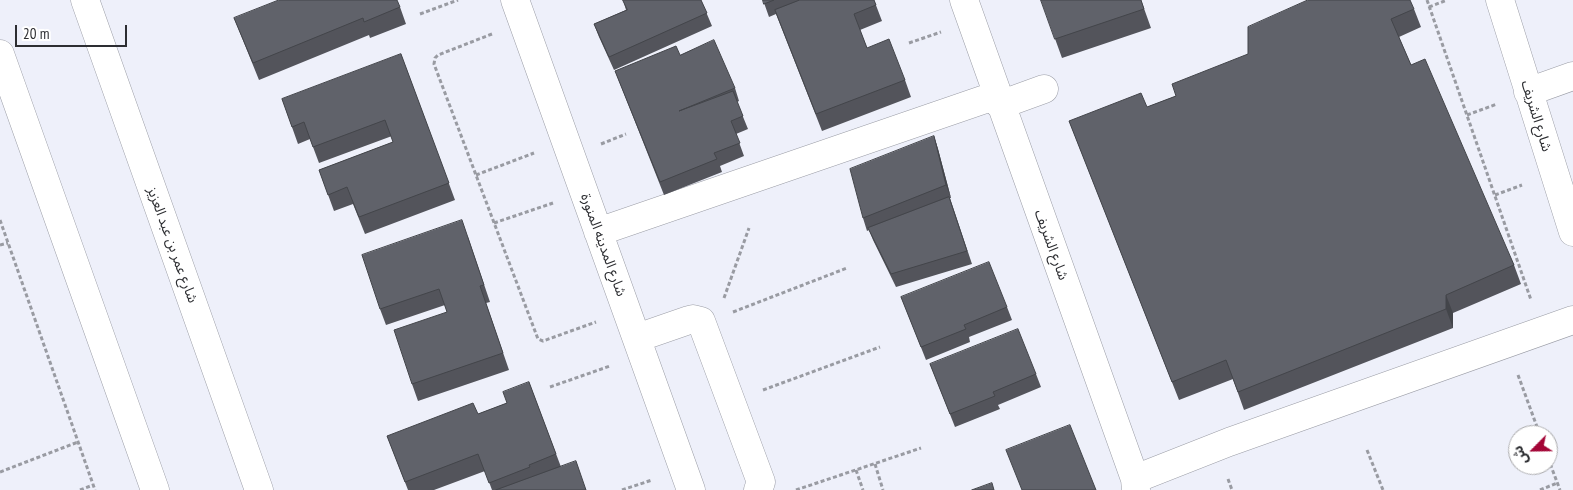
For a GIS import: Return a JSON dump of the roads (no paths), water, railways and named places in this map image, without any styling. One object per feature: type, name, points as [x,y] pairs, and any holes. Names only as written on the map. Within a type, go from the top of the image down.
[{"type":"street","name":"شارع عمر بن عبد العزيز","points":[[85,0],[259,490]]},
{"type":"street","name":"شارع الشريف","points":[[964,0],[1135,485]]},
{"type":"street","name":"شارع الشريف","points":[[1500,0],[1573,232]]},
{"type":"street","name":"شارع المدينه المنورة","points":[[519,11],[692,490]]},
{"type":"street","points":[[0,54],[155,490]]},
{"type":"street","points":[[1528,92],[1573,76]]},
{"type":"street","points":[[598,232],[999,100],[1044,89]]},
{"type":"street","points":[[640,346],[693,319],[710,321],[732,402],[761,482],[758,490]]},
{"type":"street","points":[[1135,485],[1239,439],[1573,320]]}]
